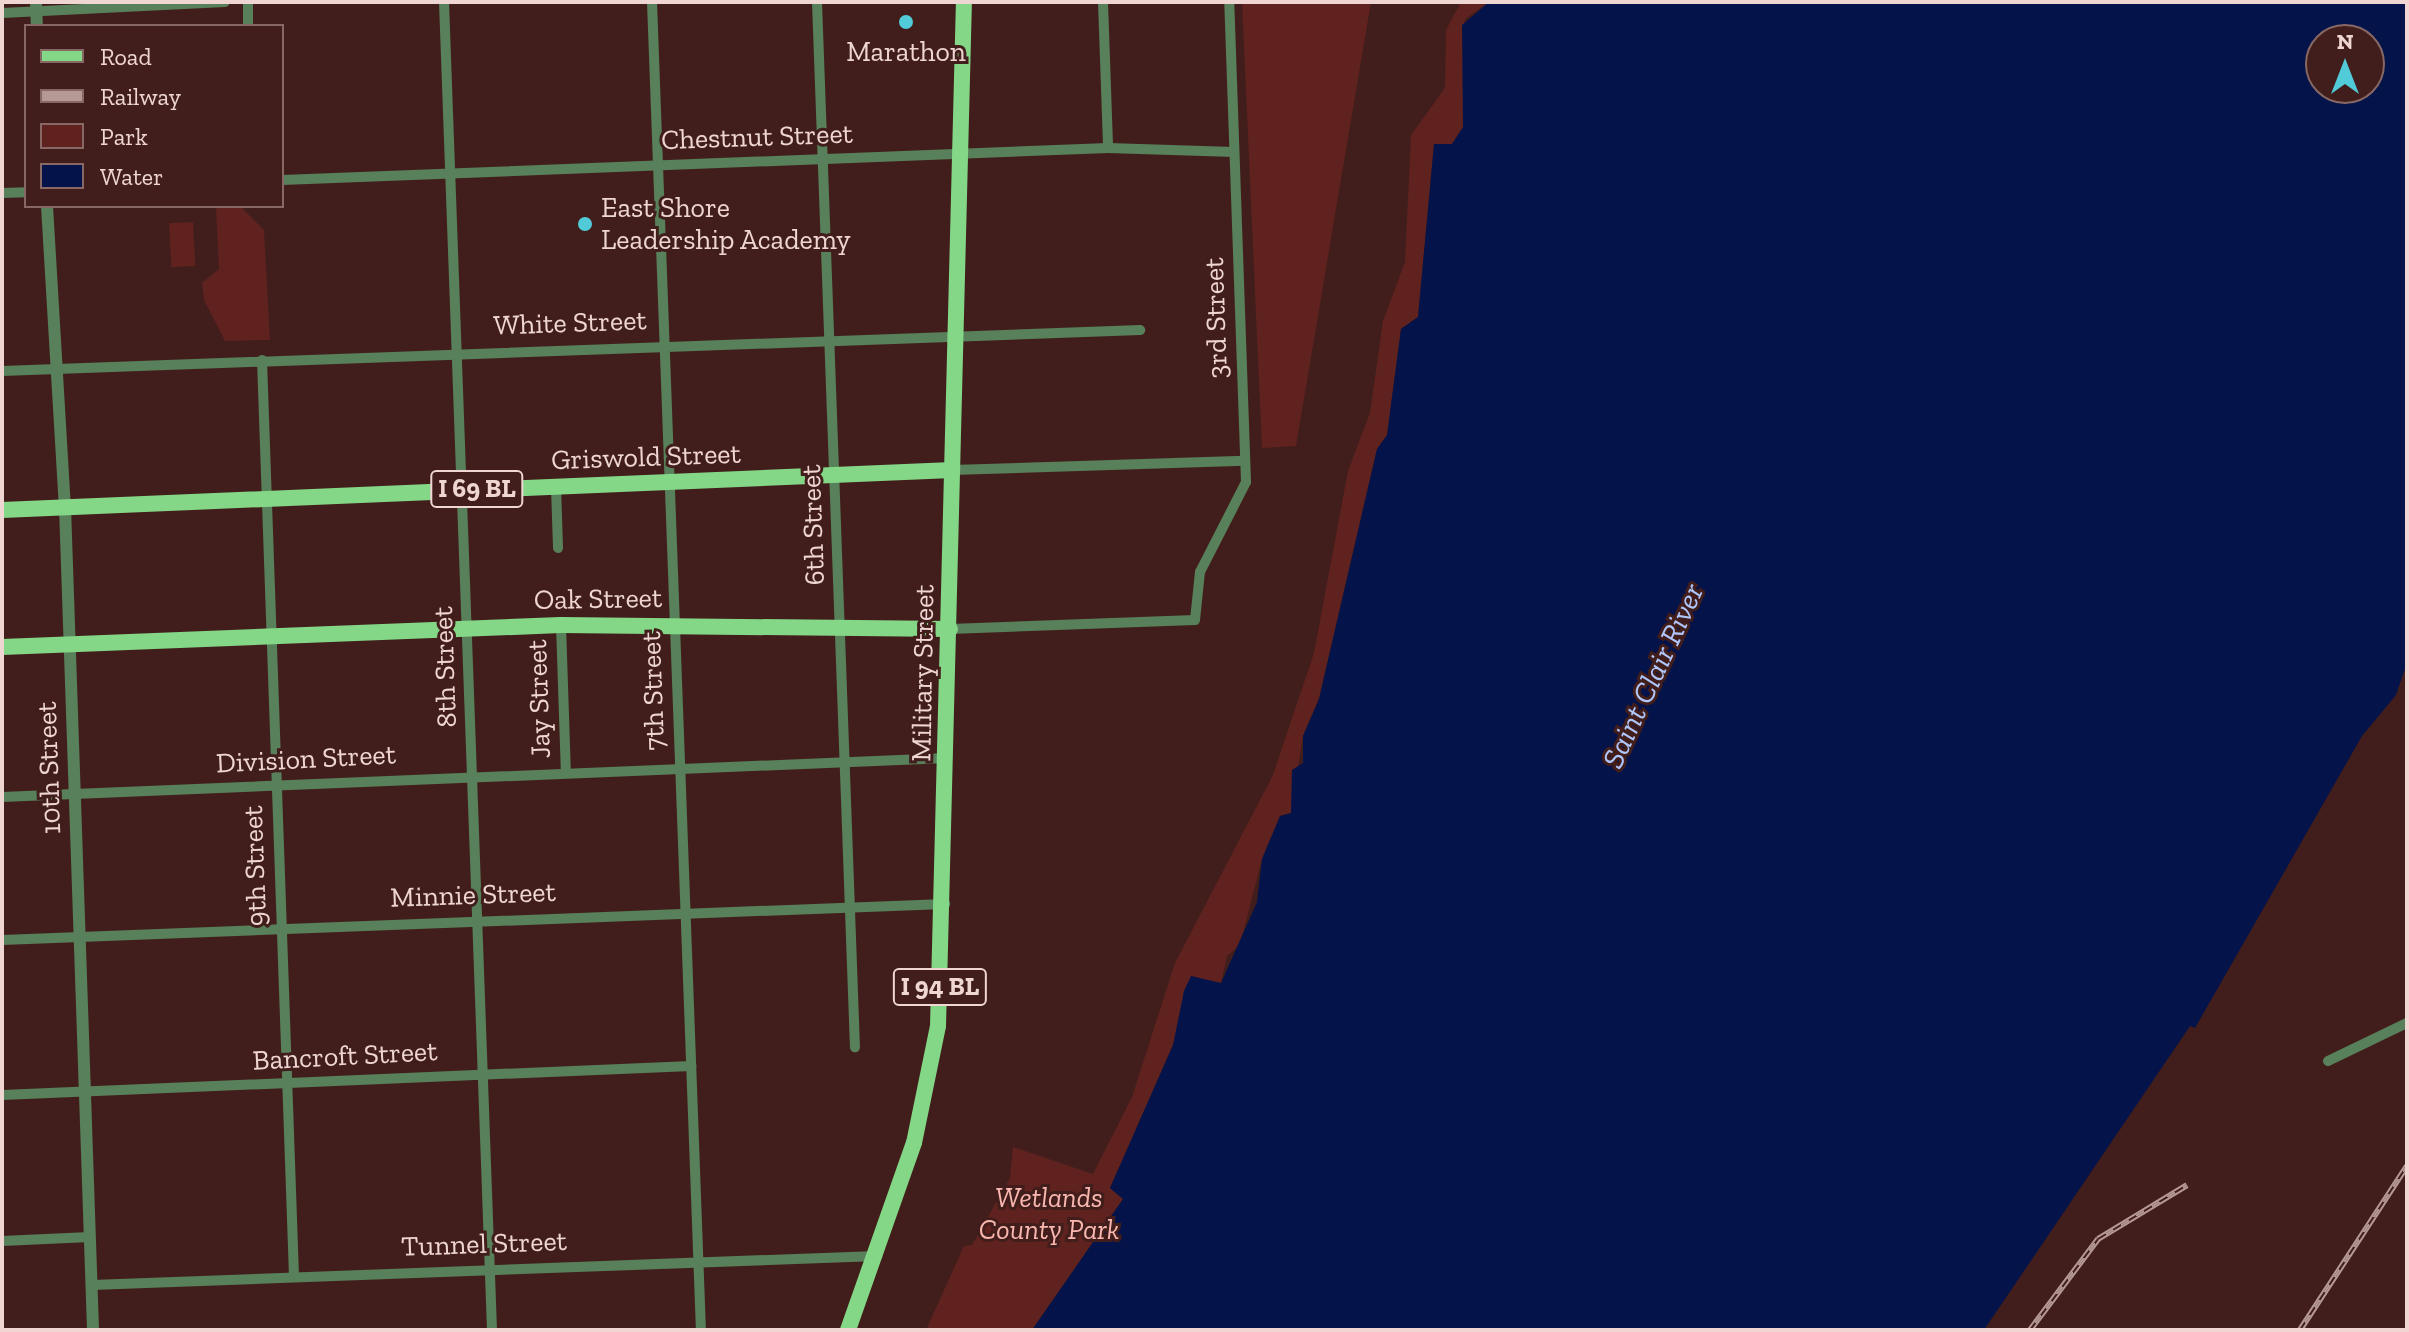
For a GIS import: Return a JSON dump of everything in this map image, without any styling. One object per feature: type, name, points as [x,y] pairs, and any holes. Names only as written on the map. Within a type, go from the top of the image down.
[{"type":"main road","name":"Military Street","points":[[848,1330],[878,1257],[934,1061],[945,904],[964,2]]},
{"type":"main road","name":"Griswold Street","points":[[2,510],[952,470]]},
{"type":"main road","name":"Oak Street","points":[[2,647],[561,625],[950,629]]},
{"type":"street","points":[[2,13],[36,6],[225,2]]},
{"type":"street","points":[[248,2],[248,24]]},
{"type":"street","name":"8th Street","points":[[444,2],[492,1330]]},
{"type":"street","name":"7th Street","points":[[652,2],[701,1330]]},
{"type":"street","name":"6th Street","points":[[817,2],[855,1047]]},
{"type":"street","points":[[1103,2],[1108,148]]},
{"type":"street","name":"3rd Street","points":[[1195,620],[1200,572],[1243,497],[1245,461],[1229,2]]},
{"type":"street","name":"Chestnut Street","points":[[284,180],[1108,148],[1234,152]]},
{"type":"street","points":[[2,193],[24,192]]},
{"type":"street","name":"10th Street","points":[[47,208],[65,507],[93,1330]]},
{"type":"street","name":"White Street","points":[[2,371],[830,337],[1140,330]]},
{"type":"street","name":"9th Street","points":[[262,360],[294,1275]]},
{"type":"street","name":"Griswold Street","points":[[952,470],[1245,461]]},
{"type":"street","points":[[556,487],[558,548]]},
{"type":"street","name":"Oak Street","points":[[950,629],[1195,620]]},
{"type":"street","name":"Jay Street","points":[[561,625],[566,772]]},
{"type":"street","name":"Division Street","points":[[2,797],[472,775],[948,758]]},
{"type":"street","name":"Minnie Street","points":[[2,940],[851,904],[945,904]]},
{"type":"street","points":[[2328,1061],[2407,1023]]},
{"type":"street","name":"Bancroft Street","points":[[2,1095],[691,1066]]},
{"type":"street","points":[[2,1241],[90,1237]]},
{"type":"street","name":"Tunnel Street","points":[[92,1285],[698,1260],[878,1257]]},
{"type":"green space","points":[[1242,2],[1371,2],[1296,446],[1262,448]]},
{"type":"green space","name":"Wetlands County Park","points":[[1461,2],[1489,2],[1465,19],[1463,127],[1452,144],[1434,144],[1418,317],[1401,329],[1387,436],[1377,449],[1319,698],[1303,736],[1291,813],[1280,816],[1262,859],[1240,945],[1227,956],[1221,983],[1191,977],[1173,1045],[1110,1188],[1123,1199],[1032,1330],[926,1330],[964,1246],[972,1245],[1010,1178],[1013,1147],[1093,1174],[1132,1097],[1175,963],[1273,775],[1314,653],[1348,471],[1370,413],[1383,321],[1405,262],[1411,135],[1445,88],[1446,30]]},
{"type":"green space","points":[[216,208],[242,208],[264,230],[270,340],[225,341],[204,300],[202,283],[219,269]]},
{"type":"green space","points":[[193,222],[195,266],[171,267],[169,223]]},
{"type":"water","name":"Saint Clair River","points":[[1489,2],[2407,2],[2407,663],[2396,695],[2362,736],[2195,1028],[2190,1026],[1984,1330],[1032,1330],[1123,1199],[1110,1188],[1173,1045],[1184,991],[1191,976],[1221,983],[1257,902],[1262,859],[1280,816],[1291,813],[1292,770],[1303,763],[1303,736],[1319,699],[1377,449],[1387,435],[1401,329],[1418,317],[1434,144],[1452,144],[1463,127],[1462,25]]},
{"type":"railway","points":[[2300,1330],[2407,1166]]},
{"type":"railway","points":[[2030,1330],[2098,1239],[2187,1185]]},
{"type":"place","name":"Marathon","points":[[906,22]]},
{"type":"place","name":"East Shore Leadership Academy","points":[[585,224]]}]
